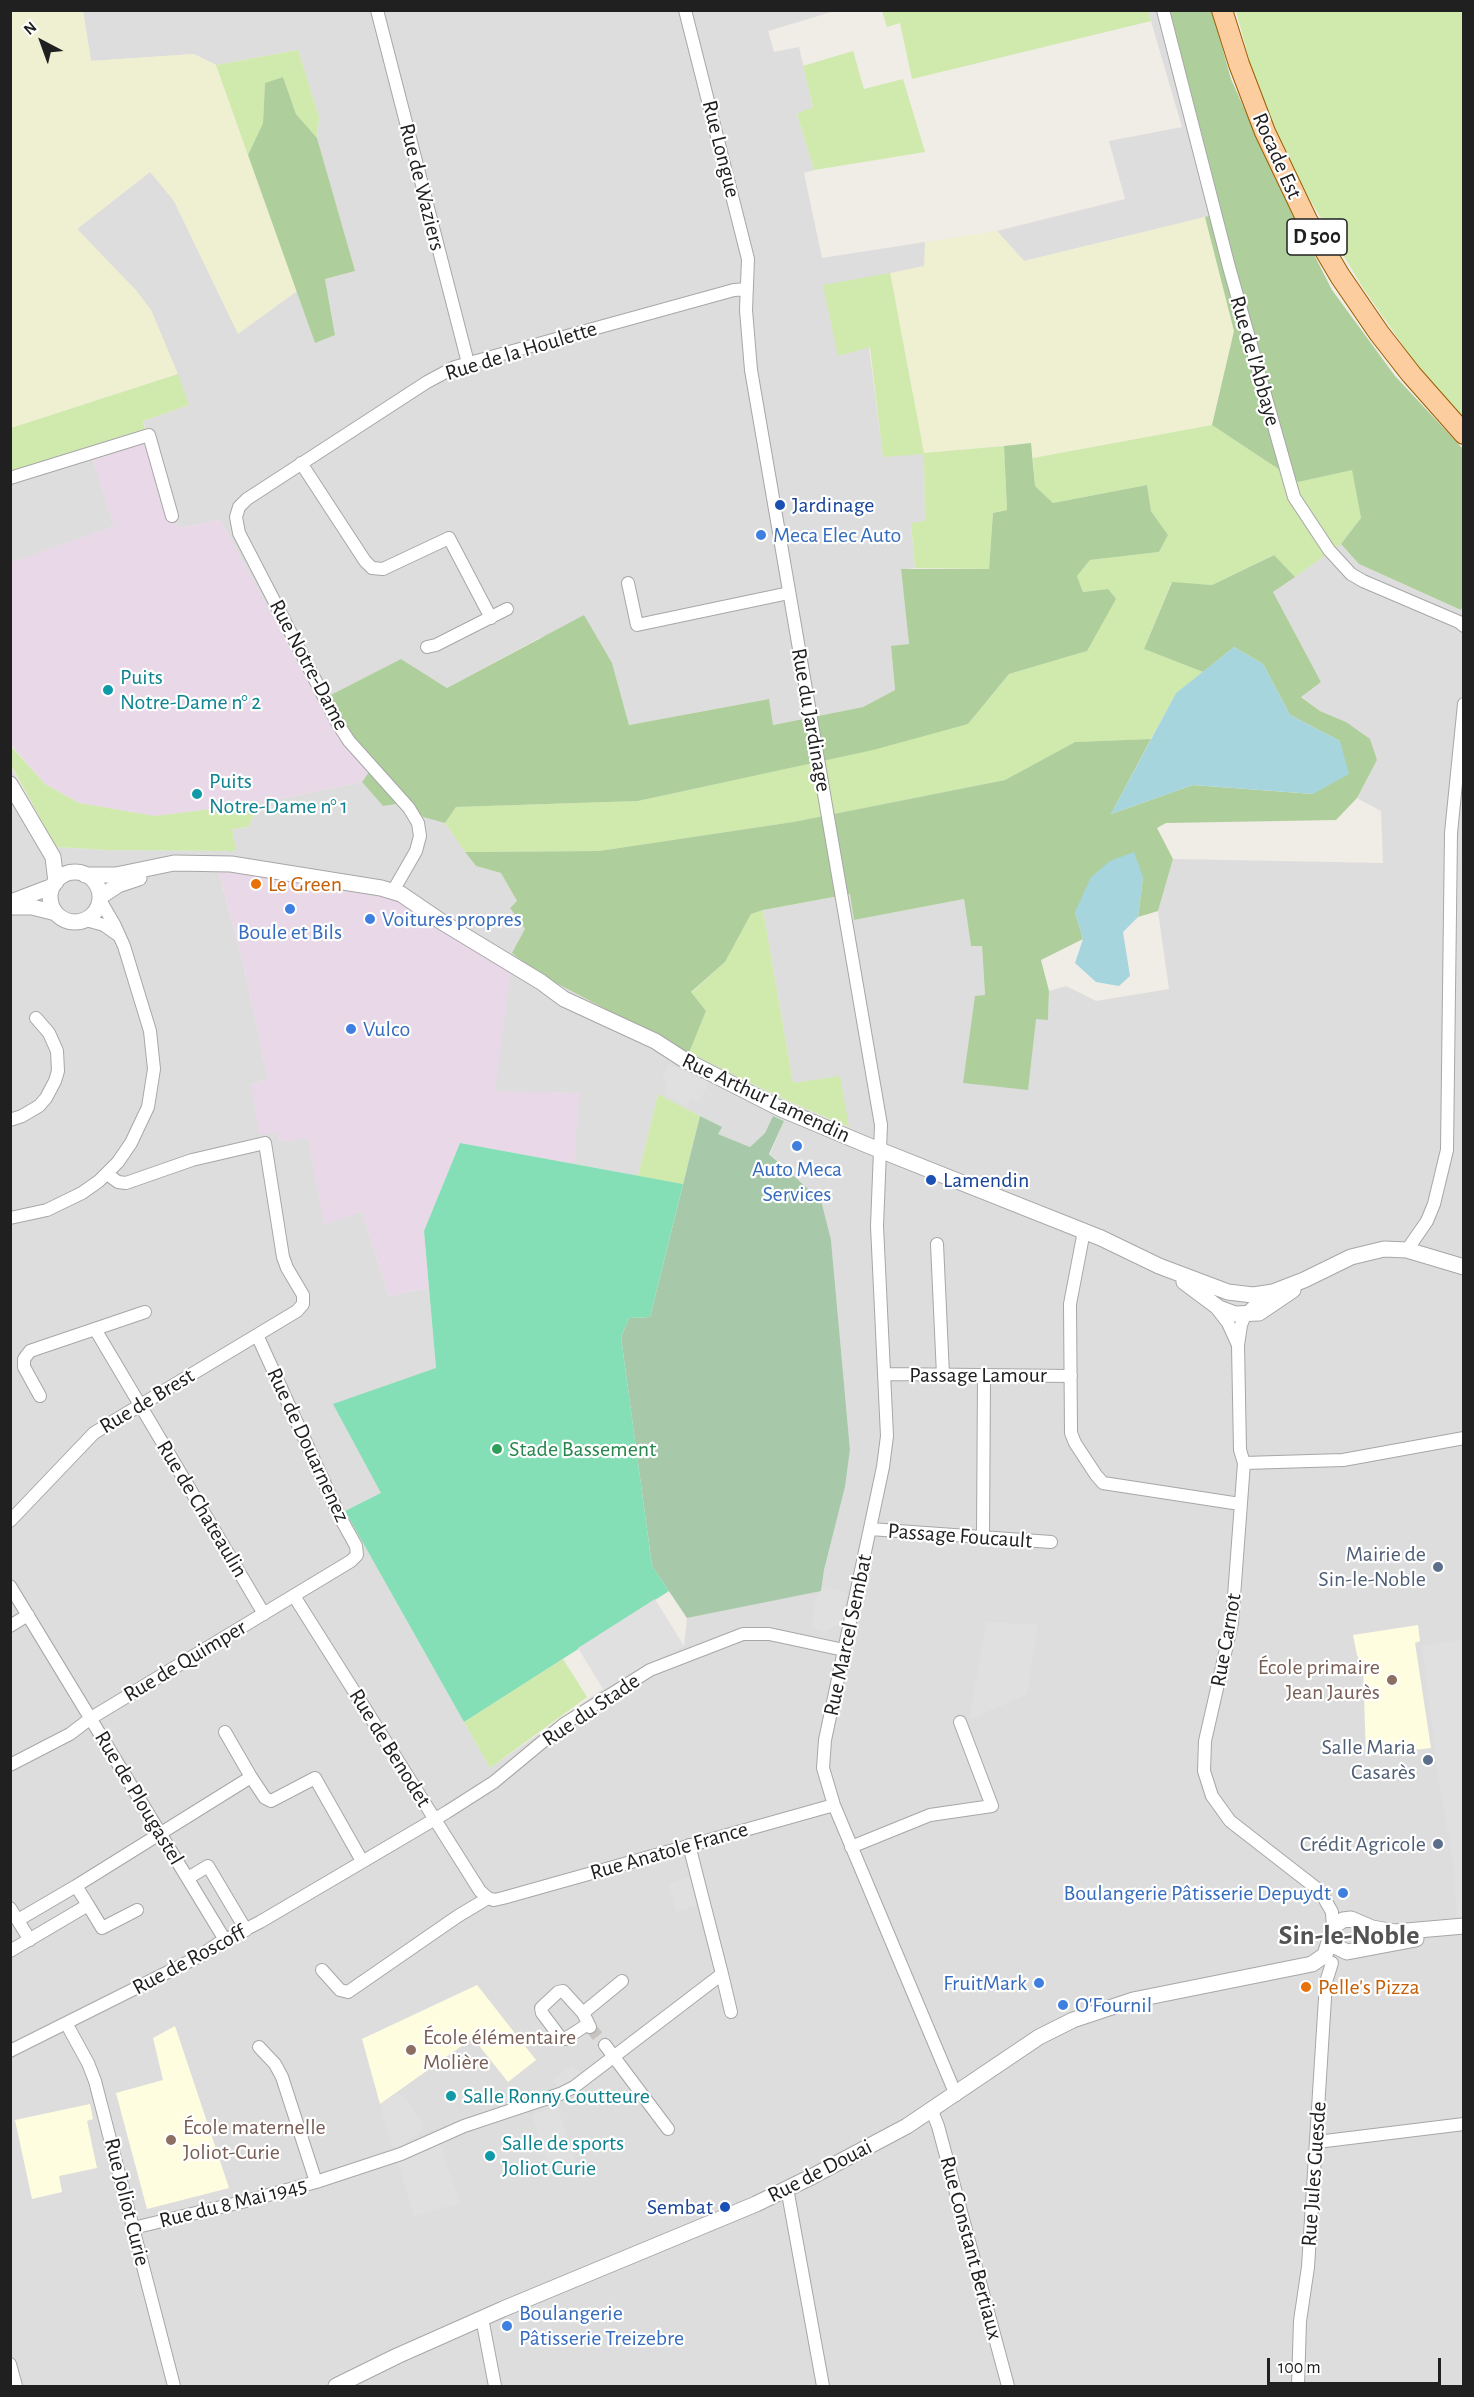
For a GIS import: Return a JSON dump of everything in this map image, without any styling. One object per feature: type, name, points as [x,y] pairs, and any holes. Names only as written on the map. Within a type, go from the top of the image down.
[{"type":"main road","name":"Rocade Est","points":[[1222,10],[1239,64],[1265,132],[1293,194],[1319,240],[1378,333],[1422,388],[1464,434]]},
{"type":"street","name":"Rue de Waziers","points":[[377,10],[468,363]]},
{"type":"street","name":"Rue Longue","points":[[685,10],[745,246],[749,269],[747,289]]},
{"type":"street","name":"Rue de l'Abbaye","points":[[1163,10],[1228,267],[1294,497],[1329,550],[1351,574],[1464,626]]},
{"type":"street","name":"Rue de la Houlette","points":[[236,523],[236,512],[242,502],[427,382],[468,363],[734,290],[747,289]]},
{"type":"street","name":"Rue du Jardinage","points":[[747,289],[750,361],[881,1125],[880,1150]]},
{"type":"street","points":[[10,478],[149,435],[172,516]]},
{"type":"street","points":[[302,464],[369,565],[375,570],[383,569],[449,538],[491,618]]},
{"type":"street","name":"Rue Notre-Dame","points":[[236,523],[239,533],[338,724],[349,741],[409,808],[418,823],[420,836],[416,851],[393,891]]},
{"type":"street","points":[[628,583],[637,625],[789,593]]},
{"type":"street","points":[[427,647],[436,645],[507,609]]},
{"type":"street","points":[[1407,1250],[1427,1221],[1434,1204],[1447,1150],[1452,821],[1464,704]]},
{"type":"street","points":[[10,784],[55,861],[55,884],[51,900],[56,913]]},
{"type":"street","points":[[10,1218],[35,1214],[61,1204],[82,1193],[107,1174],[125,1153],[141,1125],[150,1098],[154,1069],[150,1031],[119,936],[100,898],[96,884],[59,854],[33,820]]},
{"type":"street","points":[[10,902],[41,892],[68,874],[116,874],[166,864],[194,863]]},
{"type":"street","points":[[86,920],[96,910],[100,898],[123,883],[194,863]]},
{"type":"street","name":"Rue Arthur Lamendin","points":[[194,863],[247,866],[393,891],[408,897],[442,922],[541,981],[559,995],[591,1013],[655,1041],[683,1059],[782,1109],[1084,1231],[1159,1266]]},
{"type":"street","points":[[10,907],[32,907],[56,913],[70,922],[86,920],[109,927],[119,936]]},
{"type":"street","points":[[10,1120],[39,1106],[55,1081],[57,1051],[49,1033],[36,1018]]},
{"type":"street","name":"Rue de Brest","points":[[10,1521],[89,1437],[297,1311],[303,1304],[303,1295],[285,1263],[265,1143],[192,1160],[126,1183],[118,1182],[107,1174]]},
{"type":"street","name":"Rue Marcel Sembat","points":[[880,1150],[877,1226],[887,1436],[883,1467],[824,1749],[824,1775],[851,1847],[956,2095]]},
{"type":"street","points":[[1084,1231],[1071,1299],[1072,1437],[1099,1480],[1110,1484],[1240,1504]]},
{"type":"street","points":[[938,1244],[943,1375]]},
{"type":"street","points":[[1238,1345],[1245,1315],[1258,1301],[1351,1257],[1384,1249],[1407,1250],[1464,1267]]},
{"type":"street","points":[[1159,1266],[1213,1303],[1235,1314],[1245,1315],[1266,1310],[1304,1280]]},
{"type":"street","points":[[1159,1266],[1228,1292],[1253,1295],[1273,1292]]},
{"type":"street","name":"Rue Carnot","points":[[1213,1303],[1223,1315],[1238,1345],[1240,1450],[1244,1463],[1232,1623],[1204,1749],[1203,1763],[1206,1779],[1215,1803],[1230,1821],[1320,1891],[1332,1912],[1333,1933]]},
{"type":"street","points":[[40,1396],[24,1367],[26,1355],[35,1349],[145,1312]]},
{"type":"street","name":"Rue de Chateaulin","points":[[95,1329],[264,1614]]},
{"type":"street","name":"Rue de Douarnenez","points":[[257,1335],[340,1517],[356,1546],[357,1555]]},
{"type":"street","name":"Passage Lamour","points":[[885,1374],[1071,1376]]},
{"type":"street","points":[[983,1538],[984,1375]]},
{"type":"street","points":[[1244,1463],[1343,1460],[1464,1438]]},
{"type":"street","name":"Passage Foucault","points":[[870,1529],[1051,1542]]},
{"type":"street","name":"Rue de Quimper","points":[[10,1765],[70,1734],[91,1718],[294,1596],[357,1555]]},
{"type":"street","name":"Rue de Plougastel","points":[[10,1586],[225,1940]]},
{"type":"street","name":"Rue de Benodet","points":[[294,1596],[480,1891],[488,1898]]},
{"type":"street","points":[[10,1626],[28,1615]]},
{"type":"street","name":"Rue du Stade","points":[[362,1861],[487,1787],[564,1724],[659,1666],[743,1634],[769,1634],[844,1650]]},
{"type":"street","points":[[851,1847],[930,1815],[992,1806],[960,1722]]},
{"type":"street","points":[[225,1732],[265,1798],[272,1801],[315,1778],[362,1861]]},
{"type":"street","points":[[18,1920],[251,1777]]},
{"type":"street","name":"Rue Anatole France","points":[[488,1898],[494,1900],[503,1898],[834,1804]]},
{"type":"street","points":[[689,1845],[731,2012]]},
{"type":"street","name":"Rue de Roscoff","points":[[10,2051],[200,1956],[362,1861]]},
{"type":"street","name":"Rue de Plougastel","points":[[188,1878],[208,1866],[246,1930]]},
{"type":"street","points":[[76,1886],[102,1928],[137,1910]]},
{"type":"street","points":[[322,1970],[340,1990],[352,1990],[458,1916],[488,1898]]},
{"type":"street","points":[[10,1951],[88,1905]]},
{"type":"street","points":[[10,1908],[30,1940]]},
{"type":"street","points":[[1464,1926],[1395,1932],[1378,1930],[1351,1919],[1343,1920],[1333,1933],[1339,1949],[1352,1951],[1425,1938],[1464,1936]]},
{"type":"street","points":[[1352,1951],[1361,1946],[1365,1936],[1364,1929],[1359,1922]]},
{"type":"street","name":"Rue de Douai","points":[[1300,1968],[1322,1958],[1333,1933]]},
{"type":"street","name":"Rue de Douai","points":[[336,2386],[482,2318],[787,2188],[886,2138],[932,2111],[1039,2037],[1083,2016],[1147,1997],[1332,1963],[1352,1951]]},
{"type":"street","name":"Rue Jules Guesde","points":[[1298,2386],[1300,2320],[1306,2290],[1326,1982],[1332,1963]]},
{"type":"street","name":"Rue du 8 Mai 1945","points":[[133,2228],[316,2182],[401,2154],[464,2126],[567,2091],[722,1974]]},
{"type":"street","points":[[587,2021],[622,1981]]},
{"type":"street","name":"Rue Joliot Curie","points":[[66,2023],[92,2072],[174,2386]]},
{"type":"street","points":[[605,2045],[668,2128]]},
{"type":"street","points":[[259,2047],[275,2064],[282,2077],[316,2182]]},
{"type":"street","name":"Rue Constant Bertiaux","points":[[932,2111],[1008,2386]]},
{"type":"street","points":[[1317,2142],[1464,2124]]},
{"type":"street","points":[[787,2188],[823,2386]]},
{"type":"street","points":[[482,2318],[495,2386]]},
{"type":"street","points":[[10,2364],[16,2386]]},
{"type":"shaded area","points":[[83,11],[835,11],[768,31],[774,52],[799,47],[813,108],[797,114],[814,170],[804,173],[822,258],[925,242],[925,266],[869,347],[883,456],[924,453],[925,521],[911,524],[915,568],[901,570],[909,644],[891,647],[895,690],[863,707],[772,725],[768,699],[629,725],[612,663],[541,637],[447,688],[401,659],[319,701],[220,520],[178,528],[143,421],[189,405],[151,310],[77,229],[151,171],[174,201],[238,333],[297,291],[315,343],[335,334],[325,279],[354,271],[317,138],[319,117],[298,50],[216,65],[194,54],[91,61]]},
{"type":"shaded area","points":[[1148,11],[1170,11],[1222,213],[1024,261],[997,231],[1125,199],[1109,141],[1182,127]]},
{"type":"shaded area","points":[[145,429],[178,528],[220,520],[342,743],[369,772],[362,782],[259,803],[155,816],[79,803],[45,784],[11,745],[10,563],[114,526],[89,447]]},
{"type":"shaded area","points":[[89,447],[114,526],[11,563],[10,471]]},
{"type":"shaded area","points":[[1341,544],[1359,564],[1461,610],[1463,600],[1463,2386],[11,2386],[10,765],[56,847],[107,850],[235,851],[232,829],[248,827],[259,803],[362,782],[383,806],[408,801],[423,817],[445,823],[476,866],[501,873],[517,901],[510,908],[525,929],[537,973],[689,1053],[790,1102],[848,1127],[840,1077],[793,1083],[763,910],[851,894],[854,920],[964,899],[971,946],[982,945],[985,995],[1036,1018],[1048,1020],[1049,991],[1066,986],[1096,1001],[1169,989],[1158,911],[1173,859],[1383,863],[1381,811],[1357,798],[1377,760],[1346,722],[1320,711],[1301,696],[1321,682],[1273,592]],"holes":[[[218,868],[495,1092],[578,1093],[574,1164],[638,1176],[658,1094],[721,1127],[718,1134],[750,1147],[765,1133],[773,1116],[784,1121],[770,1154],[821,1200],[831,1240],[850,1450],[845,1487],[821,1590],[687,1618],[684,1646],[647,1663],[603,1689],[490,1768],[345,1511],[381,1494],[436,1368],[429,1288],[389,1296],[362,1212],[324,1224],[308,1137],[279,1142],[278,1134],[251,1084],[268,1079],[245,972]]]},
{"type":"shaded area","points":[[218,867],[384,893],[511,969],[495,1091],[579,1093],[574,1164],[460,1143],[424,1231],[429,1288],[389,1296],[362,1212],[324,1225],[308,1138],[279,1142],[278,1134],[259,1134],[251,1084],[268,1079],[245,972]]},
{"type":"shaded area","points":[[669,1064],[709,1083],[699,1102],[691,1098],[686,1106],[663,1094],[668,1083],[662,1079]]},
{"type":"shaded area","points":[[825,1586],[847,1593],[840,1624],[823,1632],[811,1628],[817,1595]]},
{"type":"shaded area","points":[[655,1599],[684,1646],[647,1663],[603,1689],[578,1648]]},
{"type":"shaded area","points":[[986,1622],[1038,1625],[1027,1694],[969,1720]]},
{"type":"shaded area","name":"École primaire Jean Jaurès","points":[[1418,1625],[1420,1641],[1415,1643],[1431,1748],[1366,1756],[1363,1666],[1357,1655],[1353,1635]]},
{"type":"shaded area","points":[[1463,1639],[1464,1915],[1457,1916],[1453,1862],[1438,1775],[1422,1646]]},
{"type":"shaded area","points":[[690,1877],[697,1905],[676,1912],[669,1884]]},
{"type":"shaded area","name":"École élémentaire Molière","points":[[477,1985],[536,2060],[508,2082],[473,2038],[380,2104],[362,2039]]},
{"type":"shaded area","name":"École maternelle Joliot-Curie","points":[[175,2026],[229,2188],[147,2209],[116,2093],[163,2080],[153,2038]]},
{"type":"shaded area","points":[[573,2065],[580,2073],[559,2089],[552,2080]]},
{"type":"shaded area","points":[[492,2086],[500,2098],[491,2105],[482,2093]]},
{"type":"shaded area","points":[[399,2092],[425,2124],[421,2132],[403,2144],[392,2148],[380,2104]]},
{"type":"shaded area","points":[[90,2104],[93,2119],[87,2121],[97,2168],[59,2176],[62,2192],[32,2199],[15,2120]]},
{"type":"shaded area","points":[[557,2106],[577,2165],[551,2174],[532,2115]]},
{"type":"shaded area","points":[[440,2144],[460,2203],[414,2216],[397,2161]]},
{"type":"green space","points":[[1148,10],[1151,21],[912,79],[900,23],[887,27],[882,11]]},
{"type":"green space","points":[[10,11],[83,11],[91,61],[194,54],[216,65],[297,291],[238,334],[174,201],[150,172],[77,229],[136,290],[151,310],[178,374],[11,428]]},
{"type":"green space","points":[[1170,11],[1212,11],[1231,79],[1276,180],[1332,290],[1395,376],[1463,449],[1464,600],[1461,610],[1359,564],[1341,544],[1361,518],[1352,470],[1298,482],[1212,425],[1234,331],[1205,217],[1222,213]]},
{"type":"green space","points":[[1236,11],[1463,11],[1463,420],[1426,379],[1363,288],[1292,170],[1252,70]]},
{"type":"green space","points":[[298,50],[319,117],[317,138],[296,114],[283,77],[265,83],[263,123],[248,155],[216,65]]},
{"type":"green space","points":[[853,51],[864,89],[903,79],[925,152],[814,170],[797,114],[813,107],[803,66]]},
{"type":"green space","points":[[283,77],[296,114],[317,138],[355,271],[325,279],[335,335],[315,343],[248,155],[263,123],[265,83]]},
{"type":"green space","points":[[1205,217],[1234,331],[1212,425],[1033,458],[1030,443],[924,453],[890,273],[924,266],[925,242],[997,231],[1024,261]]},
{"type":"green space","points":[[890,273],[924,453],[1004,446],[1007,510],[993,513],[989,569],[915,568],[911,523],[925,521],[924,454],[883,457],[870,347],[838,356],[823,285]]},
{"type":"green space","points":[[178,374],[189,405],[143,421],[145,429],[11,471],[11,428]]},
{"type":"green space","points":[[1212,425],[1298,482],[1352,469],[1361,518],[1341,544],[1295,577],[1273,555],[1212,585],[1171,583],[1144,649],[1203,672],[1176,693],[1151,739],[1075,742],[1005,780],[793,822],[599,851],[465,852],[445,823],[456,807],[638,801],[794,767],[968,724],[1009,674],[1087,651],[1108,589],[1083,592],[1077,576],[1090,560],[1159,552],[1168,535],[1151,511],[1147,485],[1053,503],[1035,486],[1033,458]]},
{"type":"green space","points":[[1031,443],[1035,486],[1053,503],[1147,485],[1151,511],[1168,535],[1159,552],[1090,560],[1077,576],[1083,592],[1108,589],[1116,599],[1087,651],[1009,674],[968,724],[873,750],[638,801],[456,807],[445,823],[423,817],[408,802],[383,806],[362,782],[369,772],[342,743],[319,701],[401,659],[447,688],[584,615],[612,663],[629,725],[769,699],[773,725],[863,707],[895,690],[891,646],[909,644],[901,569],[989,569],[993,513],[1007,510],[1004,446]]},
{"type":"green space","points":[[1274,555],[1295,577],[1273,592],[1321,682],[1301,697],[1320,711],[1346,722],[1370,739],[1377,760],[1357,798],[1336,820],[1166,823],[1157,828],[1173,859],[1158,911],[1138,917],[1143,877],[1075,912],[1083,939],[1041,960],[1049,991],[1048,1020],[1036,1019],[1028,1090],[963,1083],[975,996],[985,995],[982,946],[971,946],[964,899],[854,920],[850,894],[751,914],[725,962],[691,992],[706,1011],[689,1053],[537,973],[512,953],[525,929],[510,908],[517,901],[501,873],[476,866],[465,852],[599,851],[793,822],[1005,780],[1075,742],[1151,739],[1111,814],[1193,785],[1313,794],[1340,741],[1290,715],[1263,664],[1234,647],[1203,672],[1144,649],[1172,582],[1212,585]]},
{"type":"green space","points":[[10,745],[45,784],[79,803],[155,816],[259,803],[248,827],[232,829],[236,851],[107,850],[56,847],[11,765]]},
{"type":"green space","points":[[763,910],[793,1083],[840,1076],[849,1127],[790,1102],[689,1053],[706,1011],[691,993],[725,962],[751,914]]},
{"type":"green space","points":[[658,1094],[700,1116],[683,1184],[638,1176]]},
{"type":"green space","points":[[700,1116],[722,1127],[718,1134],[750,1147],[765,1133],[773,1116],[784,1121],[769,1154],[821,1200],[831,1240],[850,1450],[845,1487],[821,1591],[687,1618],[652,1566],[621,1337],[629,1318],[650,1317]]},
{"type":"green space","name":"Stade Bassement","points":[[460,1143],[683,1184],[650,1317],[629,1318],[621,1337],[652,1566],[669,1591],[464,1722],[345,1511],[381,1493],[333,1404],[436,1368],[424,1231]]},
{"type":"green space","points":[[563,1659],[587,1697],[490,1768],[464,1722]]},
{"type":"water","points":[[1234,647],[1263,664],[1290,715],[1340,741],[1349,774],[1313,794],[1193,785],[1111,814],[1176,693]]},
{"type":"water","points":[[1134,852],[1143,877],[1138,917],[1123,932],[1130,976],[1119,986],[1096,982],[1075,963],[1083,939],[1075,912],[1091,877],[1110,861]]},
{"type":"tunnel","points":[[590,2027],[605,2045]]},
{"type":"place","name":"Jardinage","points":[[780,505]]},
{"type":"place","name":"Meca Elec Auto","points":[[761,535]]},
{"type":"place","name":"Puits Notre-Dame n° 2","points":[[108,690]]},
{"type":"place","name":"Puits Notre-Dame n° 1","points":[[197,794]]},
{"type":"place","name":"Le Green","points":[[256,884]]},
{"type":"place","name":"Boule et Bils","points":[[290,909]]},
{"type":"place","name":"Voitures propres","points":[[370,919]]},
{"type":"place","name":"Vulco","points":[[351,1029]]},
{"type":"place","name":"Auto Meca Services","points":[[797,1146]]},
{"type":"place","name":"Lamendin","points":[[931,1180]]},
{"type":"place","name":"Stade Bassement","points":[[497,1449]]},
{"type":"place","name":"Mairie de Sin-le-Noble","points":[[1438,1567]]},
{"type":"place","name":"École primaire Jean Jaurès","points":[[1392,1680]]},
{"type":"place","name":"Salle Maria Casarès","points":[[1428,1760]]},
{"type":"place","name":"Crédit Agricole","points":[[1438,1844]]},
{"type":"place","name":"Boulangerie Pâtisserie Depuydt","points":[[1343,1893]]},
{"type":"place","name":"FruitMark","points":[[1039,1983]]},
{"type":"place","name":"Pelle's Pizza","points":[[1306,1987]]},
{"type":"place","name":"O'Fournil","points":[[1063,2005]]},
{"type":"place","name":"École élémentaire Molière","points":[[411,2050]]},
{"type":"place","name":"Salle Ronny Coutteure","points":[[451,2096]]},
{"type":"place","name":"École maternelle Joliot-Curie","points":[[171,2140]]},
{"type":"place","name":"Salle de sports Joliot Curie","points":[[490,2156]]},
{"type":"place","name":"Sembat","points":[[725,2207]]},
{"type":"place","name":"Boulangerie Pâtisserie Treizebre","points":[[507,2326]]},
{"type":"district","name":"Sin-le-Noble","points":[[1349,1936]]}]
